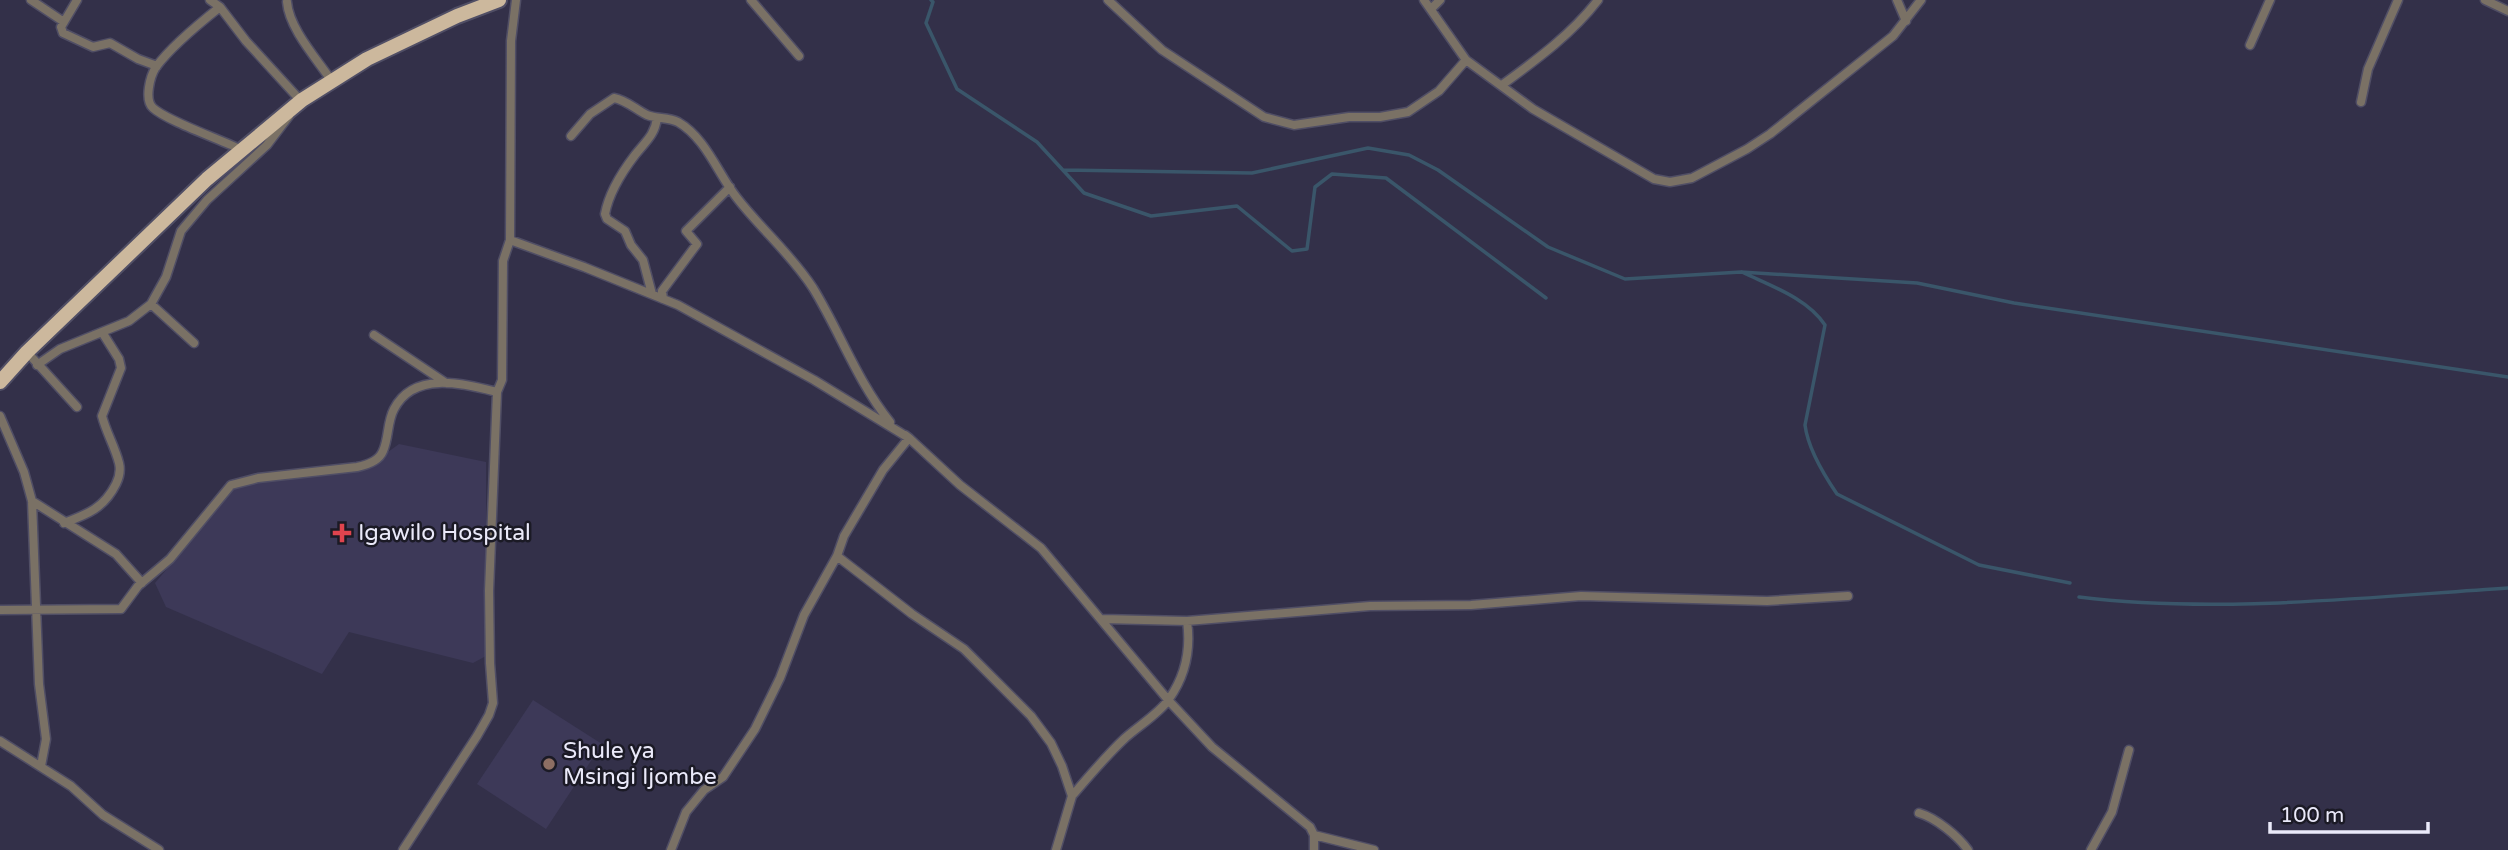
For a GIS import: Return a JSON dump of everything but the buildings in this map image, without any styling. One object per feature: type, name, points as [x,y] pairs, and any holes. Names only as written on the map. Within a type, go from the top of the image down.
[{"type":"highway","points":[[0,382],[27,352],[207,179],[302,100],[367,59],[457,16],[499,0]]},
{"type":"street","points":[[31,0],[64,22]]},
{"type":"street","points":[[77,0],[61,29],[63,33],[95,47],[108,42],[157,66]]},
{"type":"street","points":[[37,365],[60,349],[129,321],[151,304],[166,277],[181,231],[207,200],[267,145],[302,100],[246,41],[220,7],[210,0]]},
{"type":"street","points":[[403,850],[477,736],[493,703],[489,663],[489,591],[497,392],[502,380],[503,261],[510,240],[512,41],[516,0]]},
{"type":"street","points":[[751,0],[799,56]]},
{"type":"street","points":[[1108,0],[1172,57],[1264,117],[1294,125],[1349,117],[1408,113],[1439,91],[1466,60]]},
{"type":"street","points":[[1424,0],[1466,60],[1533,110],[1654,179],[1670,182],[1715,168],[1770,134],[1893,36],[1921,0]]},
{"type":"street","points":[[1431,9],[1440,0]]},
{"type":"street","points":[[1502,85],[1530,65],[1573,27],[1598,0]]},
{"type":"street","points":[[1897,0],[1906,21]]},
{"type":"street","points":[[2250,45],[2270,0]]},
{"type":"street","points":[[2361,103],[2368,69],[2398,0]]},
{"type":"street","points":[[2485,0],[2508,11]]},
{"type":"street","points":[[287,2],[293,24],[331,80]]},
{"type":"street","points":[[220,7],[157,66],[149,93],[151,107],[242,150]]},
{"type":"street","points":[[571,136],[596,108],[614,98],[657,118],[674,120],[685,128],[712,158],[730,187],[800,269],[829,317],[853,366],[889,422],[960,485],[1041,548],[1169,701],[1212,747],[1305,822],[1314,835],[1314,850]]},
{"type":"street","points":[[652,294],[643,260],[625,231],[604,214],[624,171],[654,132],[657,118]]},
{"type":"street","points":[[663,299],[662,291],[697,244],[686,231],[730,187]]},
{"type":"street","points":[[510,240],[663,299],[814,380],[909,438]]},
{"type":"street","points":[[151,304],[194,344]]},
{"type":"street","points":[[64,523],[102,506],[111,495],[119,476],[119,461],[102,416],[118,378],[120,363],[102,332]]},
{"type":"street","points":[[374,335],[446,383]]},
{"type":"street","points":[[27,352],[77,407]]},
{"type":"street","points":[[0,610],[121,609],[142,583],[170,559],[231,485],[258,478],[366,465],[375,461],[383,452],[391,416],[401,400],[422,386],[446,383],[497,392]]},
{"type":"street","points":[[0,416],[24,472],[32,501],[36,550],[34,593],[39,684],[46,739],[41,766]]},
{"type":"street","points":[[671,850],[686,812],[705,790],[723,777],[755,729],[780,678],[804,615],[837,556],[845,536],[883,470],[909,438]]},
{"type":"street","points":[[32,501],[116,554],[142,583]]},
{"type":"street","points":[[837,556],[912,614],[964,649],[1017,700],[1051,743],[1072,796]]},
{"type":"street","points":[[1102,619],[1187,621],[1370,606],[1471,605],[1581,596],[1767,600],[1848,596]]},
{"type":"street","points":[[1056,850],[1072,796],[1104,758],[1138,725],[1169,701],[1182,674],[1190,646],[1187,621]]},
{"type":"street","points":[[0,741],[71,786],[103,815],[159,850]]},
{"type":"street","points":[[2091,850],[2112,812],[2129,750]]},
{"type":"street","points":[[1919,813],[1926,815],[1962,841],[1968,850]]},
{"type":"street","points":[[1314,835],[1374,850]]},
{"type":"shaded area","name":"Igawilo Hospital","points":[[399,444],[486,462],[486,656],[473,663],[349,632],[322,674],[166,607],[155,583],[239,483],[370,465]]},
{"type":"shaded area","points":[[533,700],[602,744],[546,829],[477,784]]},
{"type":"waterway","points":[[931,0],[933,2],[926,23],[957,89],[1037,142],[1084,193],[1151,216],[1237,206],[1292,251],[1307,249],[1315,187],[1332,174],[1386,178],[1546,298]]},
{"type":"waterway","points":[[1063,170],[1252,173],[1368,148],[1409,155],[1438,170],[1548,247],[1625,279],[1741,272],[1917,283],[2014,303],[2508,377]]},
{"type":"waterway","points":[[1742,272],[1809,307],[1825,325],[1805,425],[1813,452],[1837,494],[1979,565],[2070,583]]},
{"type":"waterway","points":[[2079,597],[2132,602],[2239,604],[2508,588]]},
{"type":"place","name":"Igawilo Hospital","points":[[342,533]]},
{"type":"place","name":"Shule ya Msingi Ijombe","points":[[549,764]]}]
